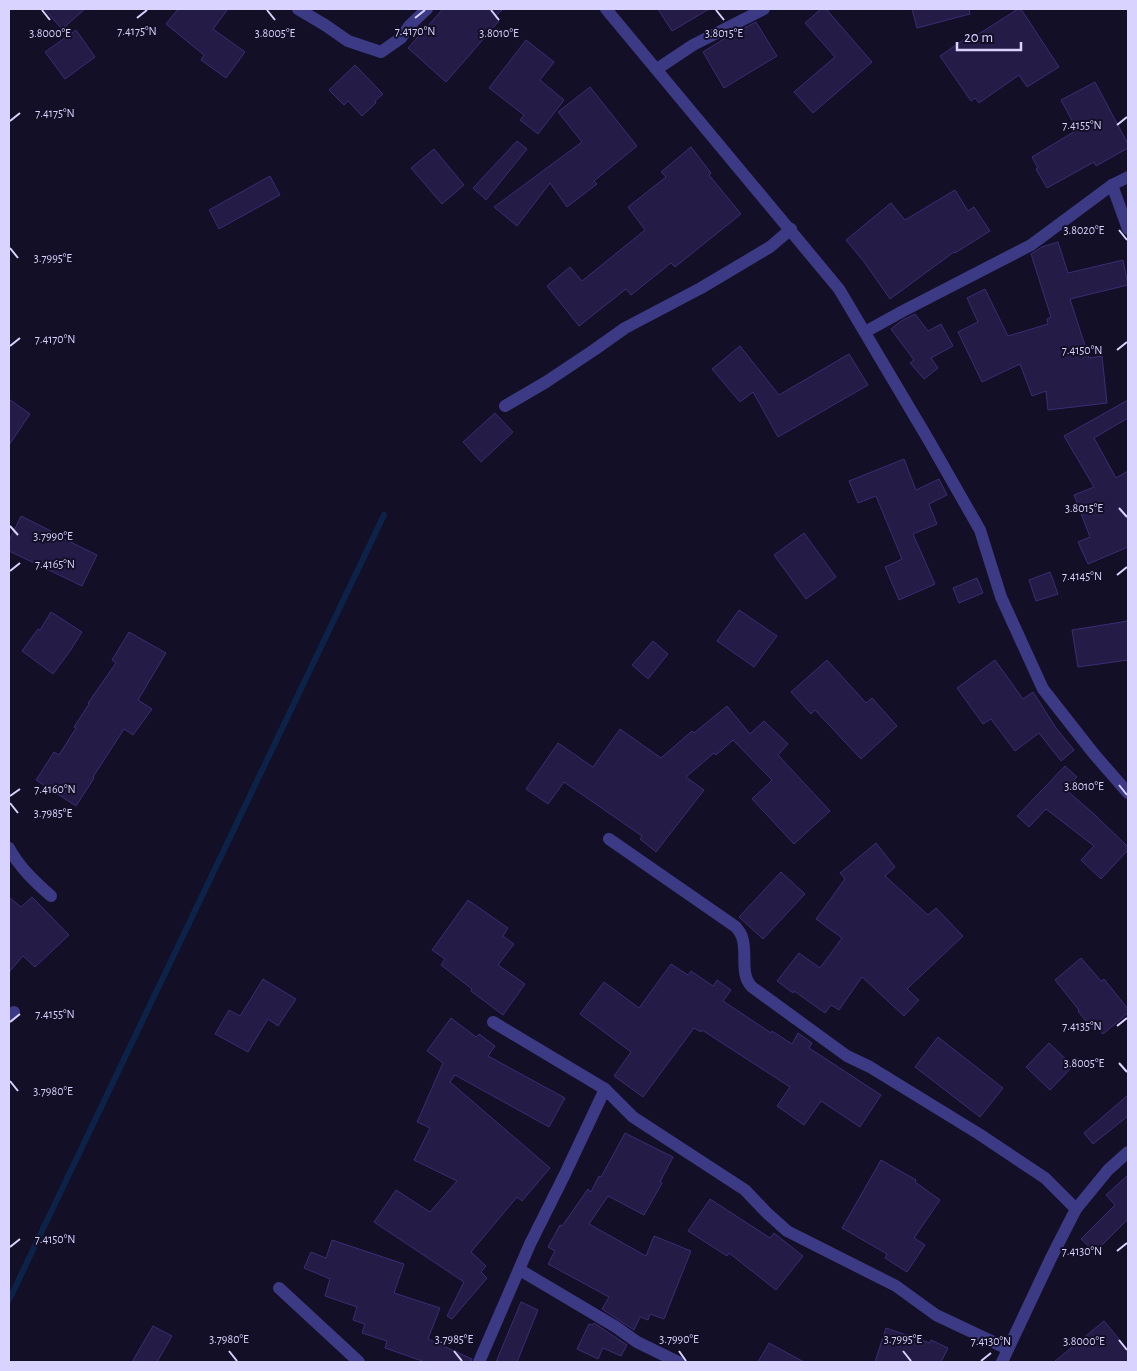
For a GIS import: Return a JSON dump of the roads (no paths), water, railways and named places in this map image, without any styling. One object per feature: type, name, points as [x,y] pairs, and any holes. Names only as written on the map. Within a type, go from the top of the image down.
[{"type":"street","points":[[298,9],[325,24],[348,41],[381,52],[401,38],[410,25],[427,9]]},
{"type":"street","points":[[606,9],[839,289],[980,530],[1001,597],[1043,689],[1094,754],[1128,793]]},
{"type":"street","points":[[657,70],[693,45],[764,9]]},
{"type":"street","points":[[865,332],[1031,245],[1112,185],[1128,177]]},
{"type":"street","points":[[1112,185],[1128,229]]},
{"type":"street","points":[[506,406],[546,382],[624,328],[701,288],[770,247],[791,229]]},
{"type":"street","points":[[609,839],[736,927],[742,936],[746,977],[752,987],[847,1056],[870,1067],[980,1134],[1045,1178],[1076,1209]]},
{"type":"street","points":[[9,848],[13,856],[31,878],[51,896]]},
{"type":"street","points":[[493,1022],[605,1088],[632,1117],[746,1190],[787,1231],[896,1286],[936,1315],[1008,1349]]},
{"type":"street","points":[[479,1362],[530,1244],[605,1088]]},
{"type":"street","points":[[1002,1362],[1076,1209],[1108,1170],[1128,1152]]},
{"type":"street","points":[[520,1270],[638,1342],[678,1362]]},
{"type":"street","points":[[279,1288],[359,1362]]},
{"type":"waterway","points":[[9,1300],[384,515]]}]
